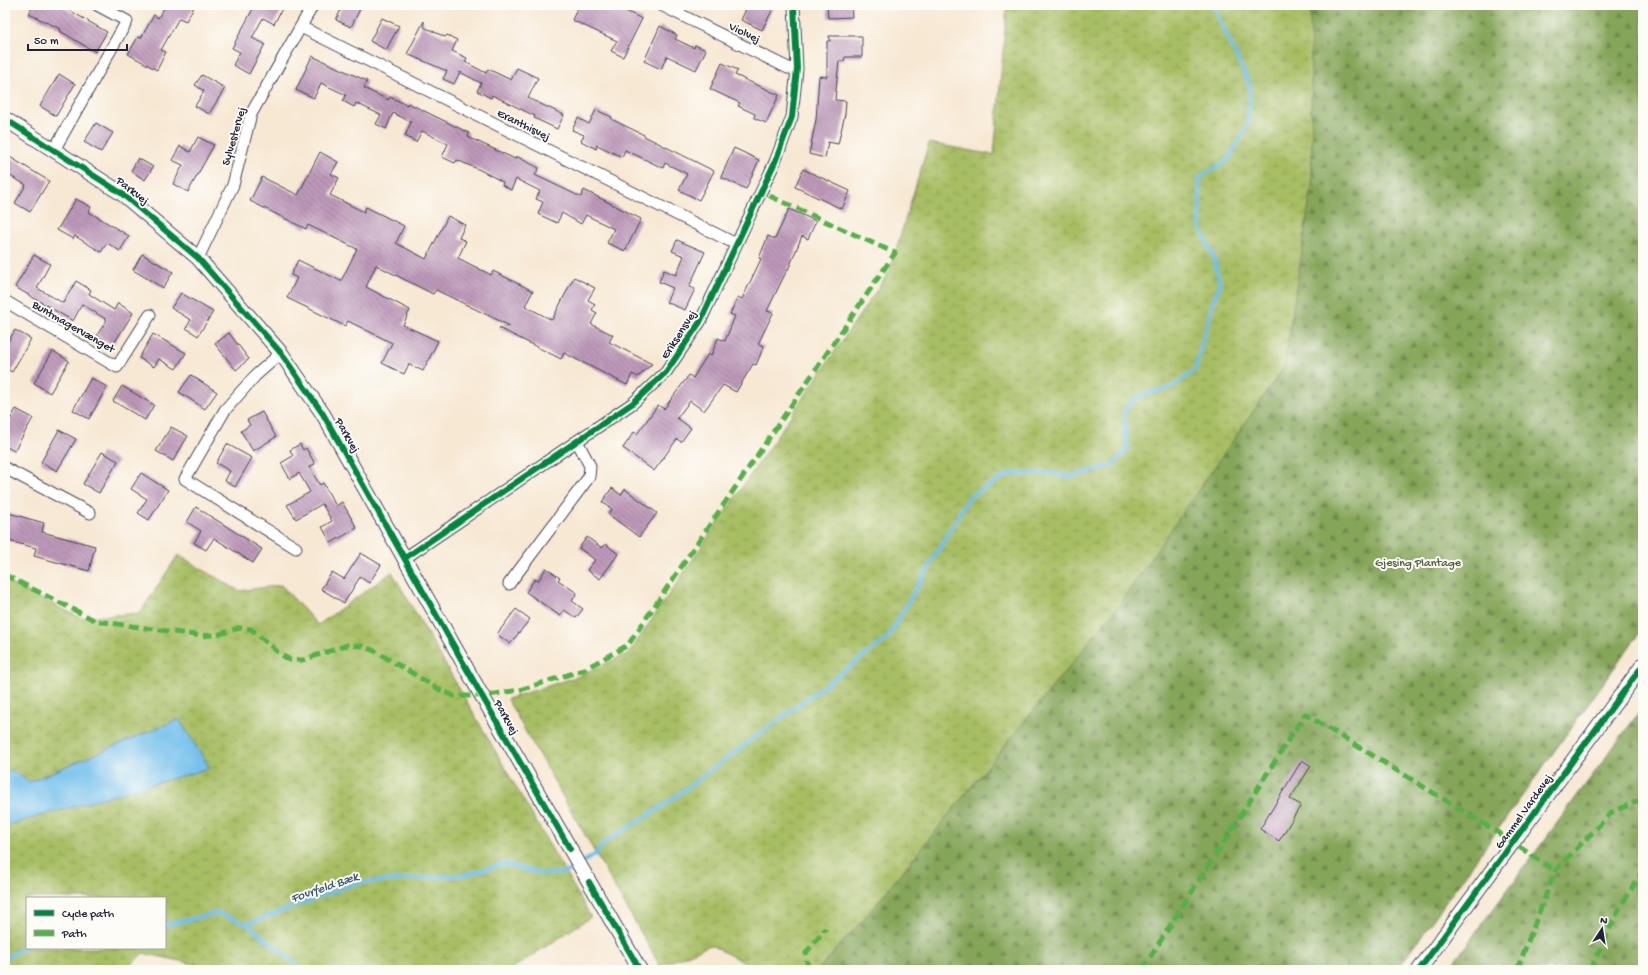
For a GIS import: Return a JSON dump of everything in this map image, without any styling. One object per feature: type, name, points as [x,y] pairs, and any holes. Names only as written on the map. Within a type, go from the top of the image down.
[{"type":"street","points":[[54,150],[127,21],[97,5]]},
{"type":"street","name":"Sylvestervej","points":[[198,258],[233,184],[251,114],[313,5]]},
{"type":"street","name":"Violvej","points":[[661,5],[788,68],[797,69]]},
{"type":"street","name":"Eriksensvej","points":[[405,558],[634,403],[666,372],[700,322],[775,162],[792,117],[797,69],[794,5]]},
{"type":"street","name":"Eranthisvej","points":[[300,27],[736,244]]},
{"type":"street","name":"Parkvej","points":[[5,119],[121,194],[198,258],[281,353],[323,414],[482,696],[640,970]]},
{"type":"street","name":"Buntmagervænget","points":[[5,301],[117,367],[150,315]]},
{"type":"street","points":[[281,353],[255,376],[225,410],[185,479],[296,548]]},
{"type":"street","points":[[509,584],[589,477],[590,466],[577,441]]},
{"type":"street","points":[[5,468],[90,513]]},
{"type":"street","name":"Gammel Vardevej","points":[[1419,970],[1643,665]]},
{"type":"green space","points":[[1007,5],[1310,5],[1312,184],[1284,367],[1118,606],[868,914],[818,970],[758,970],[711,945],[660,966],[507,699],[576,677],[629,653],[889,272],[929,143],[994,155]]},
{"type":"green space","name":"Gjesing Plantage","points":[[1310,5],[1643,5],[1643,628],[1397,970],[818,970],[868,914],[1118,606],[1284,367],[1312,184]]},
{"type":"green space","points":[[178,555],[239,591],[281,585],[318,625],[392,572],[591,917],[510,970],[221,970],[143,953],[126,970],[5,970],[5,581],[81,618],[140,613]]},
{"type":"green space","points":[[1643,707],[1643,970],[1448,970]]},
{"type":"water","points":[[179,719],[210,768],[5,826],[5,772],[11,770],[29,782]]},
{"type":"building","points":[[33,5],[60,5],[107,32],[95,52],[60,31],[61,29],[29,14]]},
{"type":"building","points":[[166,5],[195,5],[186,21],[179,18],[161,50],[166,52],[157,70],[128,54],[138,37],[141,38],[154,15],[158,18]]},
{"type":"building","points":[[255,5],[284,5],[274,24],[263,18],[252,38],[265,44],[249,74],[233,65],[240,52],[232,48]]},
{"type":"building","points":[[343,5],[362,5],[351,27],[336,20]]},
{"type":"building","points":[[579,5],[614,5],[642,19],[623,57],[611,51],[617,41],[572,20]]},
{"type":"building","points":[[748,5],[775,5],[762,30],[741,20]]},
{"type":"building","points":[[827,5],[851,5],[852,17],[828,18]]},
{"type":"building","points":[[382,18],[399,26],[386,50],[370,41]]},
{"type":"building","points":[[424,21],[424,27],[445,37],[447,35],[457,40],[452,51],[467,58],[465,62],[486,73],[488,69],[511,80],[517,68],[538,78],[528,98],[564,115],[557,129],[534,118],[535,116],[492,95],[491,98],[477,91],[481,83],[460,72],[454,84],[443,79],[447,71],[407,54]]},
{"type":"building","points":[[660,26],[677,35],[675,39],[694,48],[695,45],[706,50],[696,70],[667,56],[661,69],[644,61]]},
{"type":"building","points":[[829,36],[862,36],[862,57],[845,57],[844,61],[839,61],[835,100],[846,101],[845,114],[838,144],[828,142],[825,158],[809,154],[816,120],[819,76],[827,77],[827,41],[830,41]]},
{"type":"building","points":[[312,56],[367,81],[364,88],[388,100],[390,97],[407,105],[408,103],[469,133],[468,137],[515,159],[516,156],[539,168],[535,175],[581,197],[584,190],[641,219],[625,251],[607,243],[614,229],[586,215],[581,224],[562,213],[557,223],[538,214],[543,202],[536,199],[540,191],[516,179],[511,190],[502,185],[503,182],[480,170],[457,160],[455,163],[442,157],[448,144],[422,131],[416,142],[405,136],[411,122],[393,113],[386,129],[376,124],[381,115],[356,103],[354,107],[343,101],[346,95],[321,83],[314,98],[296,90]]},
{"type":"building","points":[[722,63],[738,70],[735,75],[779,95],[766,123],[754,118],[755,114],[738,106],[740,103],[710,89]]},
{"type":"building","points":[[59,74],[75,84],[56,116],[40,106]]},
{"type":"building","points":[[202,75],[225,88],[209,114],[195,106],[204,91],[195,85]]},
{"type":"building","points":[[596,110],[714,171],[699,200],[679,190],[687,174],[665,163],[663,168],[625,150],[622,157],[597,145],[596,149],[581,141],[584,135],[572,130],[578,118],[589,124]]},
{"type":"building","points":[[96,123],[113,133],[101,152],[84,142]]},
{"type":"building","points":[[198,137],[214,145],[188,192],[173,184],[183,165],[172,160],[180,146],[190,152]]},
{"type":"building","points":[[734,148],[759,160],[746,189],[721,177]]},
{"type":"building","points":[[320,152],[338,162],[331,174],[339,178],[330,195],[364,212],[366,207],[404,226],[396,243],[426,259],[448,216],[465,225],[459,238],[466,241],[458,258],[491,275],[493,271],[533,291],[525,306],[552,320],[574,277],[595,288],[588,300],[595,304],[592,310],[597,313],[591,324],[613,335],[609,342],[652,364],[638,377],[632,374],[627,385],[564,353],[561,359],[499,328],[510,326],[436,290],[433,294],[376,265],[366,287],[410,310],[403,325],[438,341],[423,371],[409,364],[404,374],[382,363],[392,343],[348,321],[345,326],[287,298],[297,278],[291,275],[298,260],[341,281],[357,249],[308,225],[306,229],[250,201],[262,177],[298,195]]},
{"type":"building","points":[[5,154],[49,181],[30,212],[15,203],[26,185],[5,173]]},
{"type":"building","points":[[138,158],[153,167],[145,180],[131,171]]},
{"type":"building","points":[[803,169],[850,191],[842,209],[795,187]]},
{"type":"building","points":[[76,199],[91,207],[89,212],[129,236],[120,251],[107,243],[101,252],[75,236],[73,239],[57,230]]},
{"type":"building","points":[[789,209],[816,221],[808,239],[802,236],[788,270],[767,311],[773,313],[758,344],[764,346],[756,365],[753,364],[736,392],[723,385],[704,411],[690,401],[677,418],[691,428],[681,442],[677,439],[654,471],[623,448],[634,432],[637,434],[658,405],[664,409],[689,375],[693,378],[708,354],[711,356],[718,338],[725,341],[735,316],[730,314],[738,297],[742,299],[761,259],[759,258],[768,236],[775,239]]},
{"type":"building","points":[[677,240],[705,252],[689,287],[695,289],[685,310],[666,302],[673,288],[659,282],[664,270],[676,275],[684,256],[672,251]]},
{"type":"building","points":[[142,254],[173,272],[163,288],[133,270]]},
{"type":"building","points":[[34,255],[50,264],[37,288],[63,303],[76,281],[91,290],[89,294],[114,310],[118,303],[133,313],[113,345],[97,335],[107,320],[82,304],[73,321],[15,287]]},
{"type":"building","points":[[181,293],[213,312],[198,336],[186,328],[191,320],[171,308]]},
{"type":"building","points":[[15,330],[31,339],[12,372],[5,368],[5,347]]},
{"type":"building","points":[[229,333],[249,359],[236,370],[215,344]]},
{"type":"building","points":[[153,334],[186,353],[176,369],[159,359],[154,367],[139,358]]},
{"type":"building","points":[[53,351],[69,361],[50,393],[34,383]]},
{"type":"building","points":[[191,375],[217,392],[205,409],[179,392]]},
{"type":"building","points":[[91,378],[107,387],[89,419],[73,410]]},
{"type":"building","points":[[122,386],[154,405],[145,420],[113,401]]},
{"type":"building","points":[[16,409],[33,418],[14,451],[5,446],[5,429]]},
{"type":"building","points":[[262,412],[276,437],[253,451],[241,431],[250,425],[247,420]]},
{"type":"building","points":[[171,427],[188,436],[173,461],[156,451]]},
{"type":"building","points":[[59,430],[76,439],[57,471],[41,462]]},
{"type":"building","points":[[227,444],[252,458],[235,487],[225,481],[230,471],[216,463]]},
{"type":"building","points":[[300,444],[303,450],[306,448],[315,464],[309,467],[320,485],[323,483],[336,506],[342,502],[357,528],[331,543],[322,527],[332,521],[322,504],[296,519],[287,505],[310,492],[299,473],[290,479],[281,463],[293,456],[290,450]]},
{"type":"building","points":[[102,452],[118,461],[99,493],[83,484]]},
{"type":"building","points":[[141,473],[168,490],[149,520],[138,513],[147,499],[131,489]]},
{"type":"building","points":[[612,488],[621,495],[625,489],[657,513],[639,537],[608,514],[612,509],[602,502]]},
{"type":"building","points":[[196,507],[262,549],[253,563],[214,538],[206,550],[194,543],[201,531],[187,522]]},
{"type":"building","points":[[5,512],[44,523],[42,532],[95,546],[89,571],[34,556],[36,548],[5,540]]},
{"type":"building","points":[[587,537],[602,548],[606,544],[618,554],[600,579],[587,570],[595,560],[579,548]]},
{"type":"building","points":[[361,553],[381,565],[369,583],[360,577],[344,603],[321,589],[332,572],[344,579]]},
{"type":"building","points":[[546,568],[560,578],[558,580],[577,593],[572,601],[583,609],[576,618],[564,610],[560,616],[526,592],[535,579],[538,581]]},
{"type":"building","points":[[516,609],[530,619],[510,644],[497,634]]},
{"type":"building","points":[[1302,760],[1311,766],[1290,799],[1301,805],[1279,841],[1260,829]]},
{"type":"waterway","points":[[166,925],[217,913],[247,924],[357,883],[463,875],[505,864],[542,874],[565,873],[596,854],[604,843],[663,806],[887,639],[969,497],[1009,474],[1049,473],[1070,477],[1111,466],[1127,450],[1124,411],[1137,397],[1172,387],[1195,370],[1212,306],[1220,284],[1214,258],[1200,227],[1199,178],[1228,160],[1248,125],[1250,86],[1213,5]]},
{"type":"waterway","points":[[247,924],[303,970]]},
{"type":"waterway","name":"Fovrfeld Bæk","points":[[5,958],[26,947]]},
{"type":"marked path","points":[[5,575],[96,621],[202,636],[220,634],[239,628],[251,629],[280,654],[290,660],[303,660],[347,645],[362,646],[375,651],[442,691],[454,696],[482,696],[520,690],[583,670],[628,645],[895,253],[761,192]]},
{"type":"marked path","points":[[1142,970],[1305,714],[1494,830],[1555,871]]},
{"type":"marked path","points":[[1517,970],[1555,871],[1612,812],[1643,799]]},
{"type":"marked path","points":[[1590,970],[1620,907],[1643,870]]},
{"type":"marked path","points":[[808,970],[806,953],[826,928]]},
{"type":"cycle path","points":[[405,558],[633,403],[666,372],[700,322],[775,162],[792,117],[797,69],[794,5]]},
{"type":"cycle path","points":[[5,119],[121,193],[198,258],[281,353],[323,414],[570,849]]},
{"type":"cycle path","points":[[1419,970],[1643,665]]},
{"type":"cycle path","points":[[589,882],[640,970]]}]
